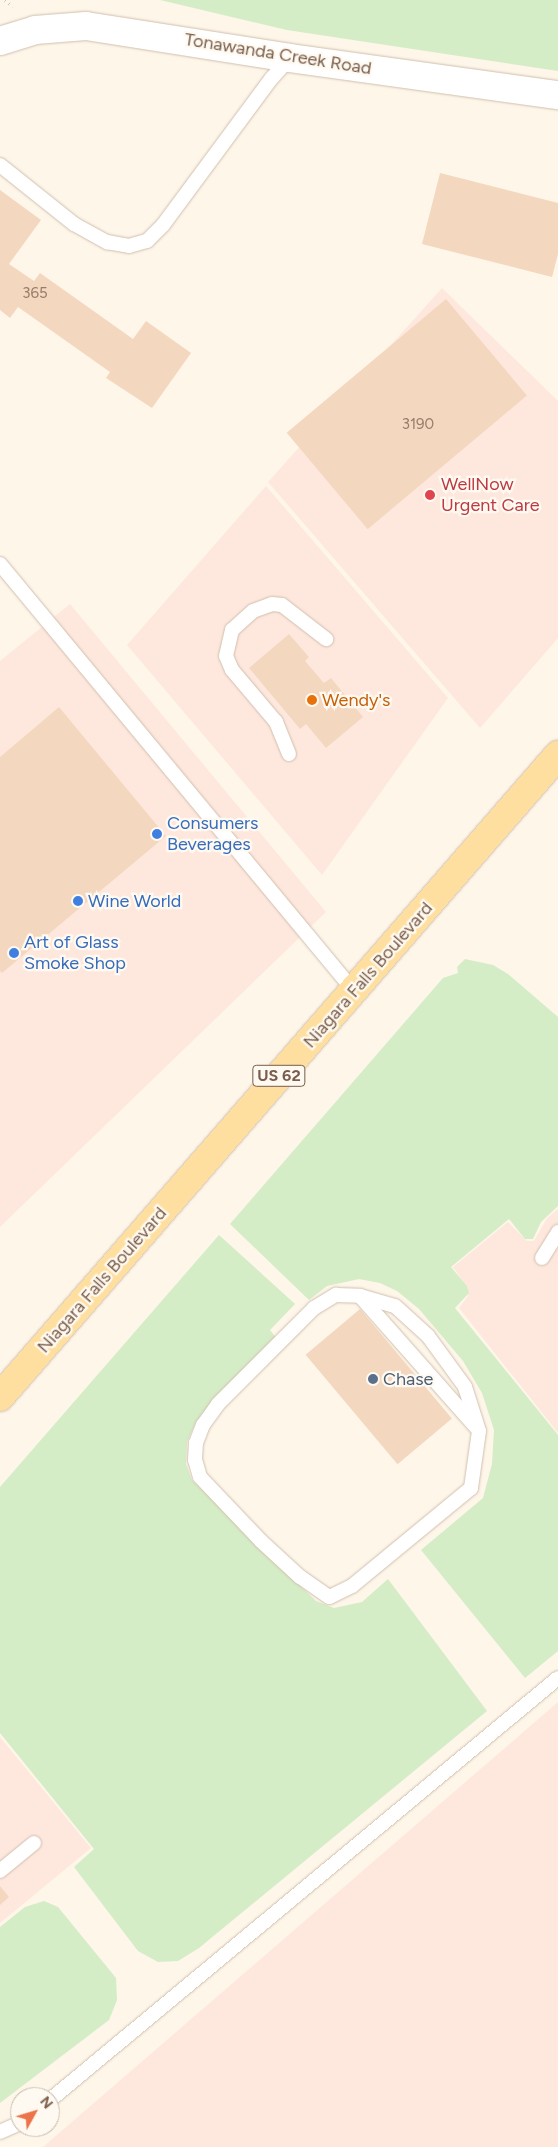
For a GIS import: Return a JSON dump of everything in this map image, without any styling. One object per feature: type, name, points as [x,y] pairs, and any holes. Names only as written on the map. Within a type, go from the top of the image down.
[{"type":"main road","name":"Niagara Falls Boulevard","points":[[0,1397],[558,755]]},
{"type":"street","name":"Tonawanda Creek Road","points":[[0,41],[35,30],[86,26],[290,58],[558,95]]},
{"type":"lane","points":[[0,165],[74,224],[107,242],[129,246],[147,240],[163,225],[270,79],[290,58]]},
{"type":"lane","points":[[0,564],[354,991]]},
{"type":"lane","points":[[289,754],[276,722],[232,670],[226,656],[232,630],[253,611],[272,604],[282,606],[326,639]]},
{"type":"lane","points":[[542,1258],[558,1232]]},
{"type":"lane","points":[[336,1295],[360,1296],[395,1306],[428,1336],[466,1387],[479,1431],[471,1488],[352,1586],[329,1597],[300,1577],[261,1541],[200,1477],[195,1460],[196,1443],[203,1425],[218,1404],[314,1308],[336,1295]]},
{"type":"lane","points":[[360,1296],[479,1431]]},
{"type":"lane","points":[[60,2092],[558,1678]]},
{"type":"lane","points":[[0,1871],[34,1843]]},
{"type":"path","points":[[5,0],[14,6]]},
{"type":"shaded area","points":[[442,288],[558,401],[558,638],[480,728],[268,482]]},
{"type":"shaded area","points":[[266,486],[448,698],[322,875],[127,645]]},
{"type":"shaded area","points":[[70,604],[326,912],[0,1227],[0,661]]},
{"type":"shaded area","points":[[558,1209],[558,1433],[459,1308],[468,1296],[468,1288],[453,1267],[508,1222],[527,1241],[534,1241],[547,1218]]},
{"type":"shaded area","points":[[558,1702],[558,2147],[43,2147],[55,2137],[60,2137],[60,2132]]},
{"type":"shaded area","points":[[0,1737],[91,1848],[0,1923]]},
{"type":"green space","points":[[160,0],[558,0],[558,71],[287,30]]},
{"type":"green space","points":[[465,959],[493,965],[508,974],[558,1017],[558,1206],[541,1222],[533,1239],[525,1239],[509,1219],[451,1267],[467,1286],[469,1293],[455,1308],[558,1435],[558,1651],[525,1678],[421,1550],[483,1498],[492,1464],[494,1430],[482,1393],[463,1361],[419,1309],[397,1291],[380,1283],[359,1279],[327,1286],[309,1300],[230,1224],[443,978],[458,973],[457,967]]},
{"type":"green space","points":[[219,1235],[295,1304],[270,1330],[278,1340],[196,1422],[187,1442],[186,1464],[192,1480],[316,1601],[334,1608],[362,1602],[388,1579],[487,1711],[199,1948],[178,1961],[158,1962],[138,1951],[74,1867],[94,1849],[0,1733],[0,1487]]},
{"type":"green space","points":[[44,1901],[58,1907],[116,1978],[117,2000],[109,2020],[21,2087],[10,2087],[10,2095],[0,2103],[0,1927],[25,1907]]},
{"type":"building","points":[[440,173],[558,203],[558,254],[552,277],[422,244]]},
{"type":"building","points":[[0,190],[41,220],[9,264],[34,281],[40,273],[133,339],[146,321],[191,353],[152,408],[106,378],[110,372],[18,307],[10,318],[0,310]]},
{"type":"building","points":[[446,299],[527,396],[368,529],[287,433]]},
{"type":"building","name":"Wendy's","points":[[289,634],[309,657],[305,661],[324,683],[331,678],[363,717],[326,748],[306,724],[300,729],[249,668]]},
{"type":"building","points":[[59,707],[166,836],[2,973],[0,971],[0,757]]},
{"type":"building","name":"Chase","points":[[360,1309],[452,1419],[398,1464],[306,1355]]},
{"type":"building","points":[[0,1886],[9,1897],[0,1905]]},
{"type":"place","name":"WellNow Urgent Care","points":[[430,495]]},
{"type":"place","name":"Wendy's","points":[[312,700]]},
{"type":"place","name":"Consumers Beverages","points":[[157,834]]},
{"type":"place","name":"Wine World","points":[[78,901]]},
{"type":"place","name":"Art of Glass Smoke Shop","points":[[14,953]]},
{"type":"place","name":"Chase","points":[[373,1379]]}]
